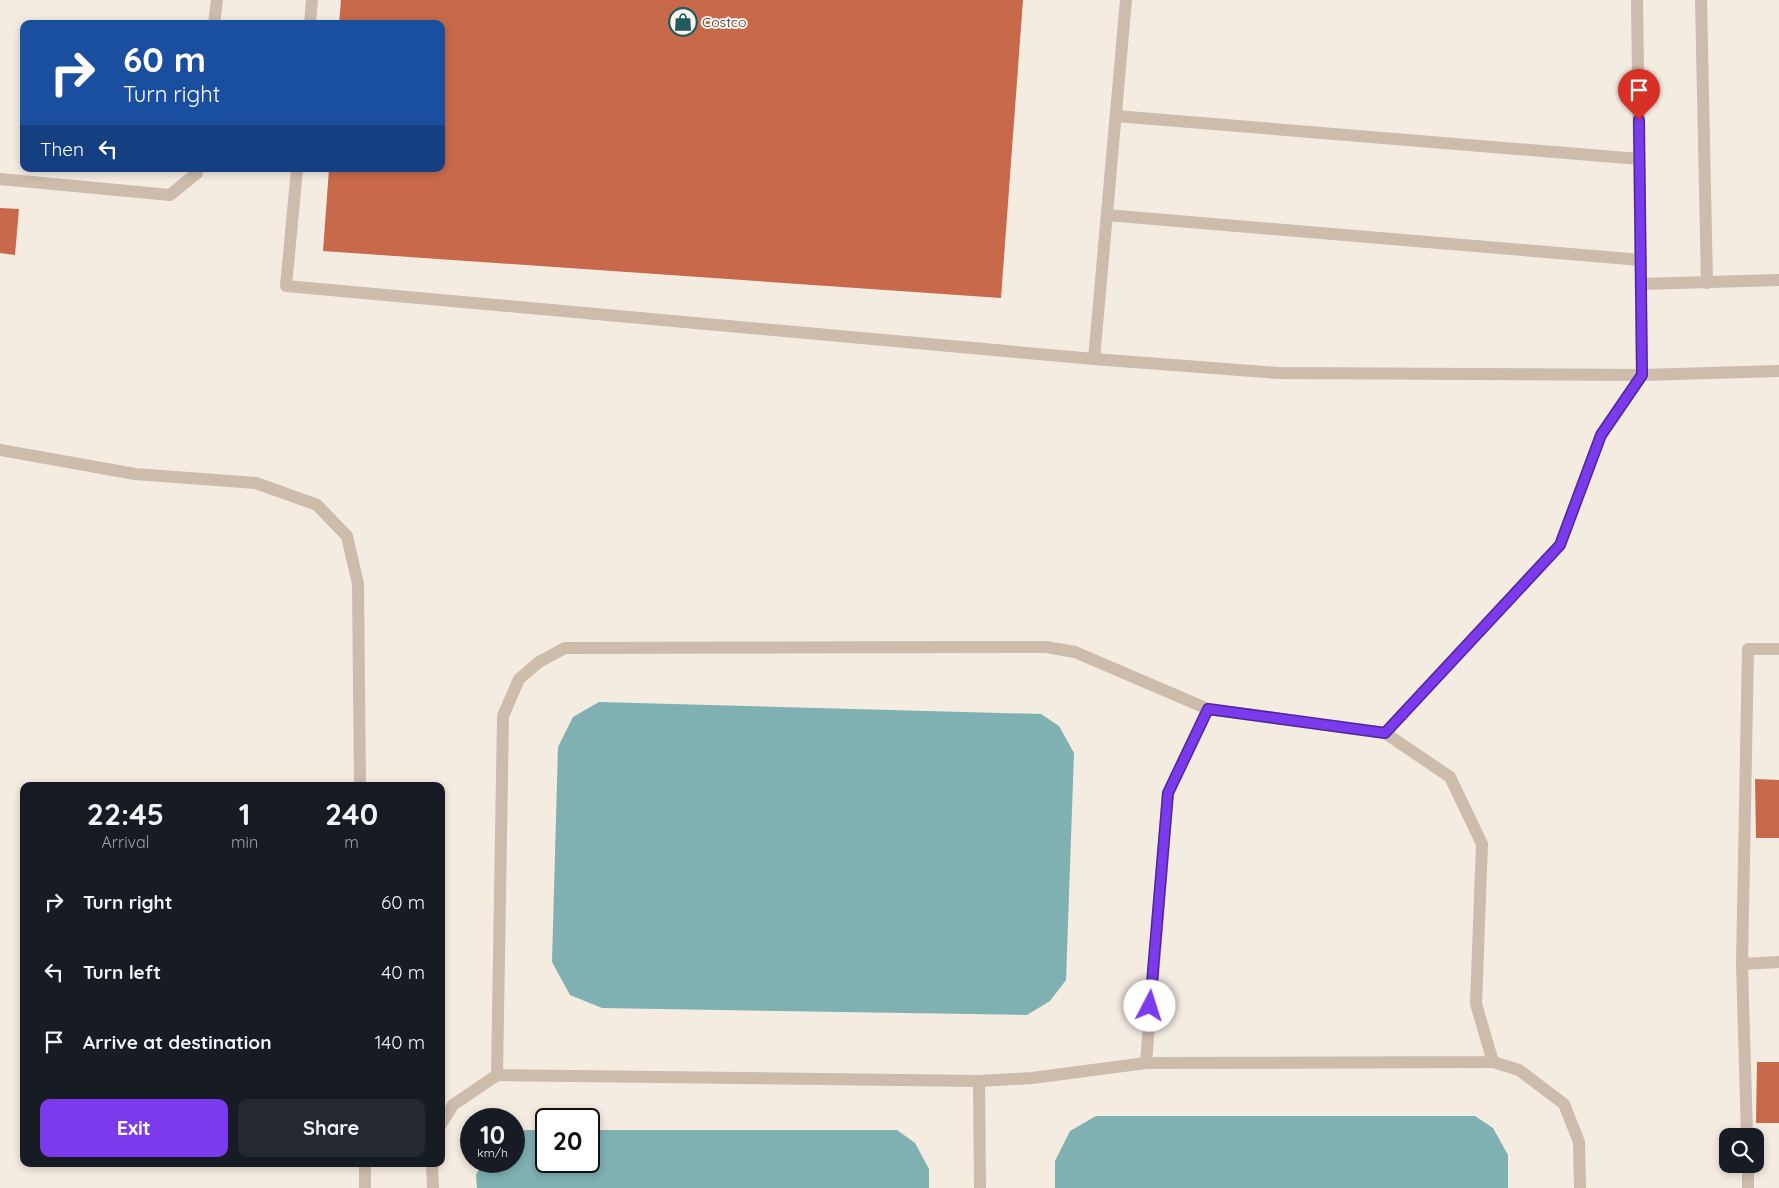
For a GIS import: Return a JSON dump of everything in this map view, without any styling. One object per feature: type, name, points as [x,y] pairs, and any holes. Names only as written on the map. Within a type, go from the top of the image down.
[{"type":"lane","points":[[214,20],[217,0]]},
{"type":"lane","points":[[310,20],[312,0]]},
{"type":"lane","points":[[1094,359],[1126,0]]},
{"type":"lane","points":[[1385,733],[1560,545],[1601,435],[1642,375],[1637,0]]},
{"type":"lane","points":[[1701,0],[1707,283]]},
{"type":"lane","points":[[1116,116],[1639,159]]},
{"type":"lane","points":[[0,179],[170,195],[196,172]]},
{"type":"lane","points":[[297,172],[286,286],[1094,359],[1278,372],[1642,375],[1779,371]]},
{"type":"lane","points":[[1107,215],[1640,260]]},
{"type":"lane","points":[[1641,284],[1779,280]]},
{"type":"lane","points":[[0,450],[135,474],[256,484],[317,504],[347,536],[358,584],[360,782]]},
{"type":"lane","points":[[497,1076],[502,716],[519,679],[539,662],[565,648],[1046,647],[1075,652],[1208,709],[1385,733],[1450,777],[1482,844],[1476,1004],[1493,1062]]},
{"type":"lane","points":[[1747,1128],[1742,964],[1748,649],[1779,649]]},
{"type":"lane","points":[[1146,1063],[1168,793],[1208,709]]},
{"type":"lane","points":[[1742,964],[1779,962]]},
{"type":"lane","points":[[445,1118],[453,1105],[497,1076],[979,1080],[1032,1078],[1146,1063],[1493,1062],[1518,1070],[1564,1104],[1579,1142],[1580,1188]]},
{"type":"lane","points":[[979,1080],[980,1188]]},
{"type":"lane","points":[[365,1167],[365,1188]]},
{"type":"lane","points":[[432,1167],[432,1188]]},
{"type":"lane","points":[[1748,1173],[1748,1188]]},
{"type":"water","points":[[599,702],[1041,714],[1059,726],[1074,753],[1066,980],[1050,1001],[1027,1015],[602,1008],[570,995],[552,962],[558,747],[573,717]]},
{"type":"water","points":[[1096,1116],[1475,1116],[1493,1128],[1508,1155],[1508,1188],[1055,1188],[1055,1161],[1070,1131]]},
{"type":"water","points":[[525,1130],[535,1130],[535,1173],[600,1173],[600,1130],[897,1130],[915,1143],[929,1169],[929,1188],[477,1188],[477,1173],[525,1173]]},
{"type":"building","points":[[341,0],[1023,0],[1001,298],[323,251],[329,172],[445,172],[445,20],[339,20]]},
{"type":"building","points":[[0,208],[19,209],[15,255],[0,253]]},
{"type":"building","points":[[1755,779],[1779,780],[1779,838],[1756,838]]},
{"type":"building","points":[[1757,1062],[1779,1062],[1779,1123],[1756,1123]]},
{"type":"place","name":"Costco","points":[[683,22]]},
{"type":"route","points":[[1150,1006],[1168,793],[1208,709],[1385,733],[1560,545],[1601,435],[1642,375],[1639,120]]}]
